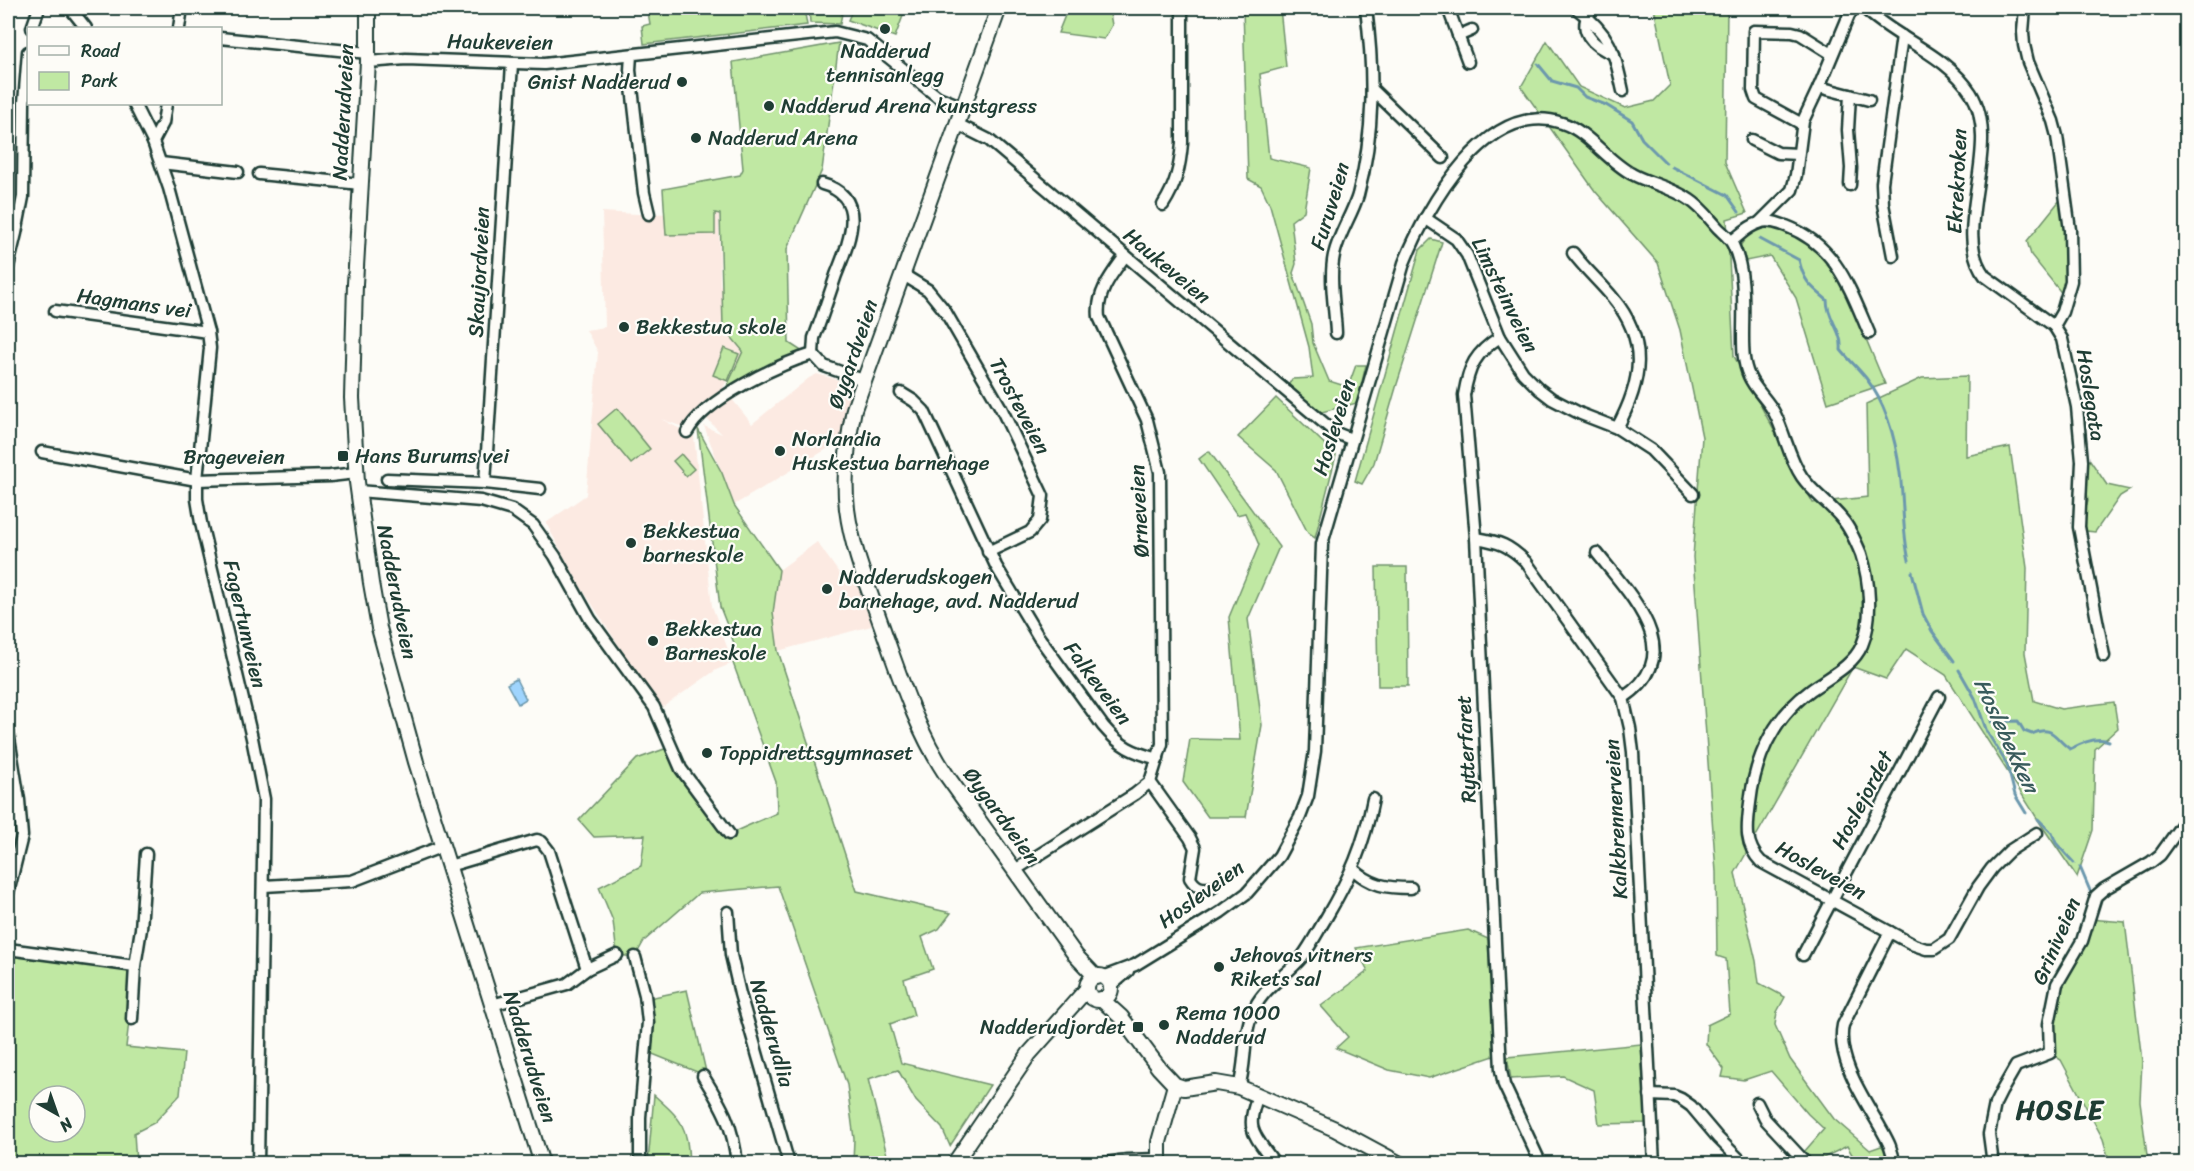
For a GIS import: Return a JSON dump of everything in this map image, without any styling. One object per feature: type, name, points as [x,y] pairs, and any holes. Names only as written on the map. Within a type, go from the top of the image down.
[{"type":"street","points":[[32,27],[39,8]]},
{"type":"street","points":[[70,8],[85,27]]},
{"type":"street","points":[[178,27],[182,8]]},
{"type":"street","name":"Nadderudveien","points":[[368,8],[368,58],[352,340],[352,398],[356,473],[371,584],[379,628],[399,702],[542,1164]]},
{"type":"street","name":"Øygardveien","points":[[999,8],[854,409],[845,468],[848,510],[856,551],[911,706],[928,746],[1099,988],[1159,1068],[1179,1087]]},
{"type":"street","points":[[1163,205],[1176,180],[1180,165],[1182,8]]},
{"type":"street","name":"Furuveien","points":[[1336,333],[1332,274],[1334,256],[1358,195],[1369,131],[1373,90],[1366,8]]},
{"type":"street","points":[[1448,8],[1468,62]]},
{"type":"street","points":[[1576,8],[1590,12],[1605,38],[1614,54],[1623,91]]},
{"type":"street","points":[[1732,242],[1749,227],[1760,222],[1792,190],[1802,124],[1854,8]]},
{"type":"street","name":"Ekrekroken","points":[[1864,8],[1955,74],[1971,94],[1977,106],[1982,130],[1973,228],[1973,247],[1978,267],[1985,276],[2054,326]]},
{"type":"street","name":"Hoslegata","points":[[2025,8],[2024,45],[2031,70],[2057,136],[2070,230],[2071,281],[2064,305],[2054,326],[2062,339],[2077,407],[2082,461],[2079,527],[2104,656]]},
{"type":"street","points":[[1458,36],[1472,30]]},
{"type":"street","points":[[1802,124],[1756,99],[1753,90],[1754,31],[1800,34],[1832,54]]},
{"type":"street","name":"Haukeveien","points":[[222,38],[368,58],[544,64],[835,32],[867,40],[938,97],[963,107]]},
{"type":"street","points":[[1893,256],[1883,204],[1882,183],[1902,36]]},
{"type":"street","points":[[631,55],[630,70],[644,193],[649,214]]},
{"type":"street","name":"Skaujordveien","points":[[485,483],[512,64]]},
{"type":"street","points":[[8,267],[22,197],[27,65]]},
{"type":"street","points":[[1820,87],[1869,100]]},
{"type":"street","points":[[1373,90],[1443,158]]},
{"type":"street","points":[[1850,95],[1848,130],[1850,185]]},
{"type":"street","name":"Fagertunveien","points":[[134,105],[161,163],[208,332],[210,356],[197,499],[260,774],[265,815],[258,1164]]},
{"type":"street","points":[[153,142],[163,123],[166,105]]},
{"type":"street","name":"Hosleveien","points":[[954,1164],[1023,1061],[1065,1014],[1135,964],[1221,912],[1247,893],[1279,856],[1300,817],[1308,796],[1315,751],[1322,544],[1404,263],[1425,218],[1446,183],[1476,151],[1499,132],[1512,125],[1538,119],[1566,124],[1586,138],[1610,160],[1632,174],[1690,200],[1732,242],[1743,279],[1743,350],[1749,377],[1773,410],[1793,462],[1803,479],[1842,519],[1853,537],[1865,570],[1868,608],[1863,644],[1856,656],[1809,691],[1777,723],[1757,763],[1749,810],[1748,844],[1752,852],[1761,862],[1926,949],[1941,946],[1949,939],[1978,887],[1992,868],[2009,851],[2037,833]]},
{"type":"street","name":"Haukeveien","points":[[957,124],[989,140],[1336,433],[1351,439]]},
{"type":"street","points":[[1752,140],[1778,153],[1798,154]]},
{"type":"street","points":[[161,163],[238,172]]},
{"type":"street","points":[[259,174],[361,184]]},
{"type":"street","points":[[822,184],[840,193],[849,204],[852,215],[851,234],[814,338],[813,354],[824,366],[863,380]]},
{"type":"street","name":"Limsteinveien","points":[[1425,218],[1456,239],[1467,255],[1500,337],[1523,373],[1552,399],[1581,414],[1617,428],[1651,450],[1693,494]]},
{"type":"street","points":[[1760,222],[1771,222],[1794,230],[1811,240],[1831,257],[1843,273],[1869,333]]},
{"type":"street","points":[[1573,253],[1626,315],[1635,339],[1638,363],[1637,380],[1630,403],[1617,428]]},
{"type":"street","name":"Ørneveien","points":[[1125,256],[1108,281],[1097,306],[1102,326],[1147,420],[1160,472],[1163,719],[1162,744],[1150,782]]},
{"type":"street","name":"Trosteveien","points":[[902,274],[928,290],[945,311],[1001,408],[1043,496],[1040,520],[1030,532],[988,552]]},
{"type":"street","name":"Hagmans vei","points":[[55,311],[208,332]]},
{"type":"street","name":"Rytterfaret","points":[[1500,337],[1486,346],[1478,355],[1468,373],[1464,395],[1476,538],[1502,1070],[1504,1085],[1542,1164]]},
{"type":"street","points":[[687,432],[691,424],[706,410],[750,381],[813,354]]},
{"type":"street","name":"Falkeveien","points":[[901,393],[924,411],[988,552],[1038,636],[1103,726],[1125,748],[1158,759]]},
{"type":"street","name":"Brageveien","points":[[42,452],[197,480],[330,476],[356,473]]},
{"type":"street","points":[[387,479],[485,483],[540,489]]},
{"type":"street","points":[[358,491],[481,501],[512,510],[533,525],[555,556],[595,626],[654,707],[681,769],[729,834]]},
{"type":"street","name":"Kalkbrennerveien","points":[[1476,538],[1496,541],[1510,547],[1526,562],[1623,698],[1634,752],[1654,1164]]},
{"type":"street","points":[[1597,554],[1634,600],[1647,619],[1651,632],[1653,645],[1649,672],[1636,689],[1623,698]]},
{"type":"street","name":"Hoslejordet","points":[[1803,955],[1939,697]]},
{"type":"street","points":[[8,732],[20,800],[22,836],[8,893]]},
{"type":"street","points":[[1015,870],[1135,794],[1150,782],[1196,848],[1190,878],[1195,886],[1204,889],[1212,888]]},
{"type":"street","points":[[1239,1087],[1244,1069],[1245,1041],[1257,1004],[1309,947],[1353,869],[1361,850],[1374,800]]},
{"type":"street","name":"Griniveien","points":[[1993,1164],[1989,1134],[1995,1104],[2016,1066],[2050,1053],[2049,1024],[2057,984],[2082,941],[2096,896],[2104,888],[2160,855],[2187,819]]},
{"type":"street","points":[[449,866],[537,840],[543,842],[549,851],[588,969]]},
{"type":"street","points":[[264,886],[352,880],[443,846]]},
{"type":"street","points":[[132,1019],[146,854]]},
{"type":"street","points":[[1353,869],[1362,877],[1382,887],[1411,888]]},
{"type":"street","name":"Nadderudlia","points":[[728,912],[730,956],[789,1164]]},
{"type":"street","points":[[1890,932],[1843,1025],[1840,1037],[1845,1058],[1860,1091],[1893,1151],[1894,1164]]},
{"type":"street","points":[[8,949],[135,966]]},
{"type":"street","points":[[492,1005],[567,984],[588,969],[617,955]]},
{"type":"street","points":[[635,957],[645,995],[648,1034],[640,1117],[640,1164]]},
{"type":"street","points":[[704,1076],[727,1116],[733,1134],[737,1164]]},
{"type":"street","points":[[1098,1164],[1127,1160],[1159,1161],[1159,1142],[1167,1117],[1179,1101],[1179,1087],[1216,1083],[1239,1087],[1335,1129],[1400,1164]]},
{"type":"street","points":[[1650,1095],[1681,1099],[1744,1164]]},
{"type":"street","points":[[1258,1096],[1251,1113],[1251,1127],[1275,1164]]},
{"type":"street","points":[[1757,1103],[1765,1119],[1807,1164]]},
{"type":"shaded area","points":[[602,212],[719,213],[720,284],[744,351],[715,402],[683,427],[661,419],[694,436],[712,606],[733,663],[716,670],[660,709],[579,584],[546,523],[586,495],[598,352],[586,330],[605,327]]},
{"type":"shaded area","points":[[817,374],[859,386],[847,437],[734,505],[704,426],[722,434],[705,417],[731,398],[752,424]]},
{"type":"shaded area","points":[[817,542],[844,580],[856,576],[875,625],[778,651],[773,613],[779,570]]},
{"type":"green space","points":[[684,8],[804,8],[807,25],[644,44],[642,26],[650,24],[648,12]]},
{"type":"green space","points":[[809,8],[843,8],[840,24],[810,23]]},
{"type":"green space","name":"Nadderud tennisanlegg","points":[[853,8],[906,8],[895,37],[848,20]]},
{"type":"green space","points":[[1068,8],[1109,8],[1112,25],[1104,39],[1058,33]]},
{"type":"green space","points":[[1243,8],[1280,8],[1286,67],[1260,74],[1269,158],[1311,168],[1304,211],[1291,221],[1296,264],[1293,273],[1311,324],[1313,343],[1329,381],[1348,387],[1356,365],[1366,365],[1357,403],[1318,413],[1287,387],[1292,379],[1313,378],[1309,347],[1270,205],[1261,186],[1248,179]]},
{"type":"green space","points":[[1654,8],[1727,8],[1725,162],[1747,213],[1727,219],[1734,356],[1813,503],[1868,497],[1866,404],[1922,378],[1967,376],[1966,456],[2010,447],[2027,568],[2025,653],[2034,701],[2061,709],[2114,702],[2118,728],[2095,749],[2093,830],[2077,877],[1946,675],[1906,649],[1886,679],[1853,667],[1735,873],[1759,983],[1785,997],[1777,1012],[1775,1025],[1790,1059],[1834,1119],[1870,1150],[1884,1145],[1890,1163],[1857,1163],[1847,1146],[1813,1163],[1804,1152],[1824,1129],[1771,1071],[1744,1080],[1722,1077],[1724,1069],[1706,1044],[1707,1025],[1730,1014],[1726,959],[1717,956],[1716,872],[1693,557],[1702,437],[1680,330],[1658,263],[1595,191],[1521,87],[1547,41],[1579,87],[1625,108],[1654,101],[1670,85]]},
{"type":"green space","points":[[839,43],[822,170],[787,249],[789,343],[806,354],[724,393],[743,351],[723,327],[720,214],[715,213],[715,234],[666,235],[663,189],[740,175],[743,169],[733,62]]},
{"type":"green space","points":[[2060,200],[2069,245],[2063,295],[2031,255],[2027,241]]},
{"type":"green space","points":[[1765,226],[1801,239],[1823,259],[1854,311],[1885,384],[1828,403],[1796,298],[1770,256],[1746,261],[1740,246],[1749,233]]},
{"type":"green space","points":[[1431,239],[1442,242],[1374,463],[1362,484],[1355,481],[1420,250]]},
{"type":"green space","points":[[724,348],[739,354],[728,381],[713,375]]},
{"type":"green space","points":[[1276,398],[1336,455],[1315,538],[1308,533],[1276,470],[1238,437]]},
{"type":"green space","points":[[617,408],[650,449],[631,464],[598,424]]},
{"type":"green space","points":[[698,429],[722,473],[734,505],[779,570],[773,613],[778,651],[857,891],[951,913],[939,929],[922,937],[933,969],[904,979],[914,1015],[890,1024],[901,1063],[990,1085],[950,1146],[942,1128],[916,1101],[898,1070],[868,1079],[889,1163],[853,1163],[854,1139],[847,1085],[778,886],[699,893],[644,941],[635,957],[617,955],[613,921],[599,887],[641,866],[645,835],[594,837],[579,820],[637,759],[670,747],[729,834],[777,813],[776,782],[733,663],[734,643],[720,607]]},
{"type":"green space","points":[[1209,451],[1279,547],[1248,619],[1262,725],[1246,817],[1208,817],[1183,782],[1190,739],[1240,740],[1229,617],[1259,545],[1245,513],[1237,515],[1199,459]]},
{"type":"green space","points":[[681,454],[694,469],[686,476],[673,461]]},
{"type":"green space","points":[[2090,460],[2107,485],[2130,490],[2120,496],[2095,532],[2086,531],[2084,515],[2088,500],[2085,462]]},
{"type":"green space","points":[[1376,567],[1407,567],[1408,686],[1378,686]]},
{"type":"green space","points":[[2089,919],[2125,922],[2142,1061],[2140,1101],[2148,1163],[2110,1163],[2103,1139],[2061,1060],[2050,1053],[2052,1004]]},
{"type":"green space","points":[[1468,930],[1488,939],[1494,1056],[1429,1078],[1389,1070],[1336,1048],[1348,1037],[1321,1006],[1368,971],[1356,948]]},
{"type":"green space","points":[[8,953],[135,970],[126,1047],[184,1053],[180,1095],[154,1123],[134,1133],[136,1163],[8,1164]]},
{"type":"green space","points":[[687,990],[707,1076],[650,1053],[649,998]]},
{"type":"green space","points":[[1641,1044],[1646,1123],[1599,1124],[1594,1090],[1563,1076],[1511,1079],[1507,1057]]},
{"type":"green space","points":[[654,1095],[682,1124],[687,1140],[689,1163],[648,1163]]},
{"type":"water","points":[[516,679],[526,699],[518,704],[507,684]]},
{"type":"waterway","name":"Hoslebekken","points":[[1538,64],[1552,81],[1576,88],[1585,97],[1606,105],[1632,121],[1642,139],[1666,163]]},
{"type":"waterway","name":"Hoslebekken","points":[[1672,167],[1727,195],[1739,212]]},
{"type":"waterway","name":"Hoslebekken","points":[[1760,239],[1799,260],[1808,283],[1827,300],[1829,313],[1840,337],[1841,350],[1866,378],[1879,399],[1893,436],[1898,461],[1909,560]]},
{"type":"waterway","name":"Hoslebekken","points":[[1912,572],[1923,614],[1932,631],[1954,661]]},
{"type":"waterway","name":"Hoslebekken","points":[[1959,670],[1975,698],[1987,732],[2007,764],[2015,795],[2026,813]]},
{"type":"waterway","points":[[1991,722],[2018,721],[2024,731],[2032,734],[2039,731],[2049,732],[2070,749],[2094,740],[2109,741]]},
{"type":"waterway","name":"Hoslebekken","points":[[2038,819],[2052,833],[2056,843],[2074,863]]},
{"type":"waterway","name":"Hoslebekken","points":[[2080,867],[2091,893]]},
{"type":"place","name":"Nadderud tennisanlegg","points":[[885,29]]},
{"type":"place","name":"Gnist Nadderud","points":[[682,82]]},
{"type":"place","name":"Nadderud Arena kunstgress","points":[[769,106]]},
{"type":"place","name":"Nadderud Arena","points":[[696,138]]},
{"type":"place","name":"Bekkestua skole","points":[[624,327]]},
{"type":"place","name":"Norlandia Huskestua barnehage","points":[[780,451]]},
{"type":"place","name":"Hans Burums vei","points":[[343,456]]},
{"type":"place","name":"Bekkestua barneskole","points":[[631,543]]},
{"type":"place","name":"Nadderudskogen barnehage, avd. Nadderud","points":[[827,589]]},
{"type":"place","name":"Bekkestua Barneskole","points":[[653,641]]},
{"type":"place","name":"Toppidrettsgymnaset","points":[[707,753]]},
{"type":"place","name":"Jehovas vitners Rikets sal","points":[[1219,967]]},
{"type":"place","name":"Rema 1000 Nadderud","points":[[1164,1025]]},
{"type":"place","name":"Nadderudjordet","points":[[1138,1027]]},
{"type":"district","name":"HOSLE","points":[[2060,1110]]}]
